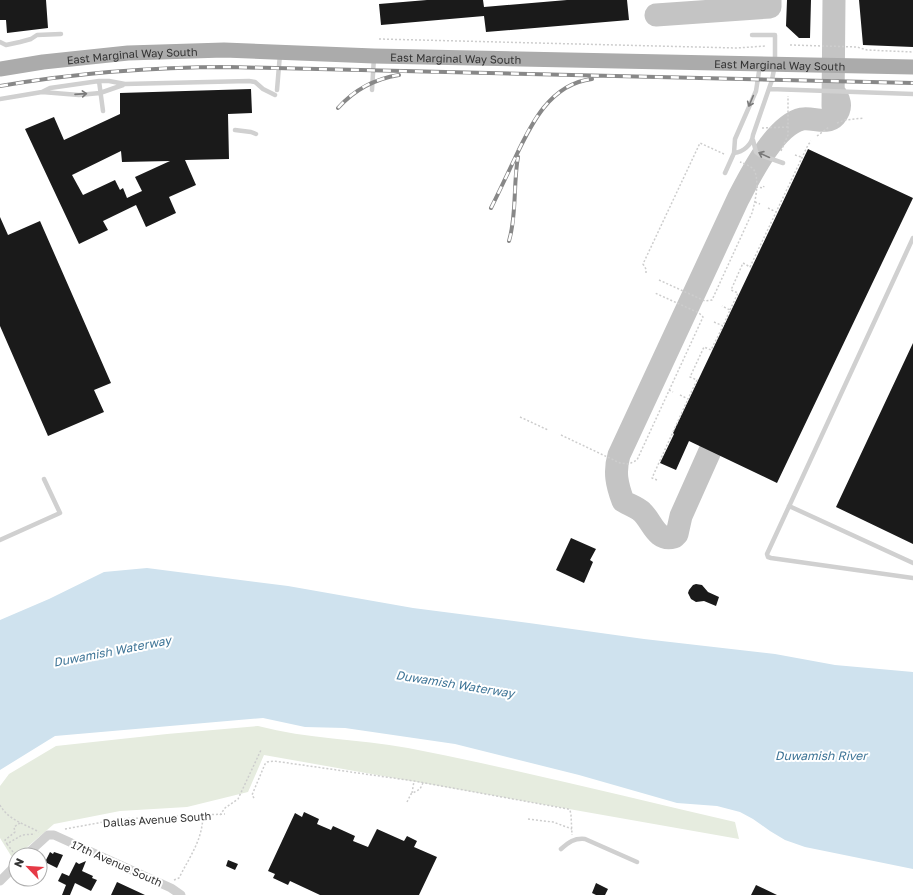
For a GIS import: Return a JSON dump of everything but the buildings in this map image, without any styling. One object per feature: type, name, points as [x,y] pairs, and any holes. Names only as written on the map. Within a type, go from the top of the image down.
[{"type":"main road","name":"East Marginal Way South","points":[[0,69],[43,62],[128,53],[224,50],[374,56],[913,67]]},
{"type":"street","points":[[35,847],[47,835]]},
{"type":"street","name":"17th Avenue South","points":[[47,835],[54,835],[176,893]]},
{"type":"street","points":[[0,881],[8,873]]},
{"type":"lane","points":[[0,42],[6,45],[31,39],[37,35],[61,34]]},
{"type":"lane","points":[[725,173],[734,153],[735,138],[768,64],[775,34],[752,35]]},
{"type":"lane","points":[[42,92],[50,88],[99,81],[125,84],[249,81],[255,82],[263,89],[276,92],[280,52]]},
{"type":"lane","points":[[372,90],[374,56]]},
{"type":"lane","points":[[768,64],[770,89],[753,135],[753,140],[756,152],[760,155],[783,163]]},
{"type":"lane","points":[[99,81],[103,111]]},
{"type":"lane","points":[[0,99],[42,92],[79,95],[100,92],[125,84]]},
{"type":"lane","points":[[770,89],[913,94]]},
{"type":"lane","points":[[235,130],[256,134]]},
{"type":"lane","points":[[734,153],[743,152],[753,140]]},
{"type":"lane","points":[[913,238],[767,554],[768,557],[771,558],[913,578]]},
{"type":"lane","points":[[0,540],[60,513],[44,479]]},
{"type":"lane","points":[[789,506],[913,563]]},
{"type":"lane","points":[[561,849],[576,838],[585,839],[637,862]]},
{"type":"path","points":[[379,39],[728,48],[766,46]]},
{"type":"path","points":[[790,45],[857,47],[867,50],[913,52]]},
{"type":"path","points":[[782,149],[788,135],[788,89]]},
{"type":"path","points":[[837,123],[845,120],[864,118]]},
{"type":"path","points":[[762,127],[788,127]]},
{"type":"path","points":[[817,136],[829,127]]},
{"type":"path","points":[[657,480],[652,478],[697,380],[690,377],[704,347],[711,350],[738,293],[731,290],[743,263],[750,267],[811,142]]},
{"type":"path","points":[[646,273],[646,269],[643,264],[700,143],[724,154]]},
{"type":"path","points":[[795,155],[802,158]]},
{"type":"path","points":[[659,280],[705,301],[711,301],[752,213],[755,202],[755,171],[740,162]]},
{"type":"path","points":[[756,187],[763,188],[764,186]]},
{"type":"path","points":[[755,202],[760,204]]},
{"type":"path","points":[[768,208],[776,212]]},
{"type":"path","points":[[731,258],[735,260]]},
{"type":"path","points":[[561,435],[617,462],[629,464],[637,460],[703,317],[656,292]]},
{"type":"path","points":[[722,306],[730,310]]},
{"type":"path","points":[[714,322],[723,326]]},
{"type":"path","points":[[680,395],[688,399]]},
{"type":"path","points":[[520,417],[548,430]]},
{"type":"path","points":[[629,464],[630,468]]},
{"type":"path","points":[[220,815],[225,808],[238,799],[261,750]]},
{"type":"path","points":[[254,798],[252,795],[265,764],[274,760],[414,781],[568,809],[570,810],[571,815],[572,841]]},
{"type":"path","points":[[407,802],[412,793],[414,781]]},
{"type":"path","points":[[412,793],[420,789],[423,783]]},
{"type":"path","points":[[0,805],[5,813],[20,823],[47,835]]},
{"type":"path","name":"Dallas Avenue South","points":[[65,829],[120,819],[225,814]]},
{"type":"path","points":[[174,880],[179,878],[199,842],[203,825],[203,816]]},
{"type":"path","points":[[528,819],[553,822],[572,830]]},
{"type":"path","points":[[9,847],[5,840],[16,832],[14,827],[20,823]]},
{"type":"path","points":[[7,844],[22,835],[36,834]]},
{"type":"shaded area","points":[[258,726],[295,734],[408,748],[490,765],[735,822],[739,839],[264,755],[248,792],[187,807],[120,811],[54,824],[27,847],[8,847],[8,851],[0,838],[0,786],[9,774],[56,746]]},
{"type":"water","name":"Duwamish River","points":[[147,568],[288,586],[413,608],[644,639],[775,654],[835,665],[913,672],[913,869],[805,847],[785,840],[740,812],[717,806],[677,803],[579,775],[455,744],[345,728],[305,727],[263,718],[55,736],[0,770],[0,620],[49,599],[104,572]]},
{"type":"taxiway","points":[[656,15],[770,7],[770,0]]},
{"type":"taxiway","points":[[833,106],[834,0]]},
{"type":"taxiway","points":[[710,451],[681,516],[677,534],[674,537],[668,538],[659,534],[642,512],[623,501],[617,478],[617,461],[619,455],[738,199],[756,165],[782,131],[792,123],[802,119],[828,120],[835,116],[839,109],[839,103],[833,91]]},
{"type":"railway","points":[[0,86],[86,74],[171,68],[229,67],[913,83]]},
{"type":"railway","points":[[338,108],[358,90],[381,79],[399,75]]},
{"type":"railway","points":[[491,208],[535,119],[553,97],[564,89],[577,82],[592,79]]},
{"type":"railway","points":[[509,241],[513,220],[518,157]]},
{"type":"water label","name":"Duwamish Waterway","points":[[112,651]]},
{"type":"water label","name":"Duwamish Waterway","points":[[455,684]]}]
